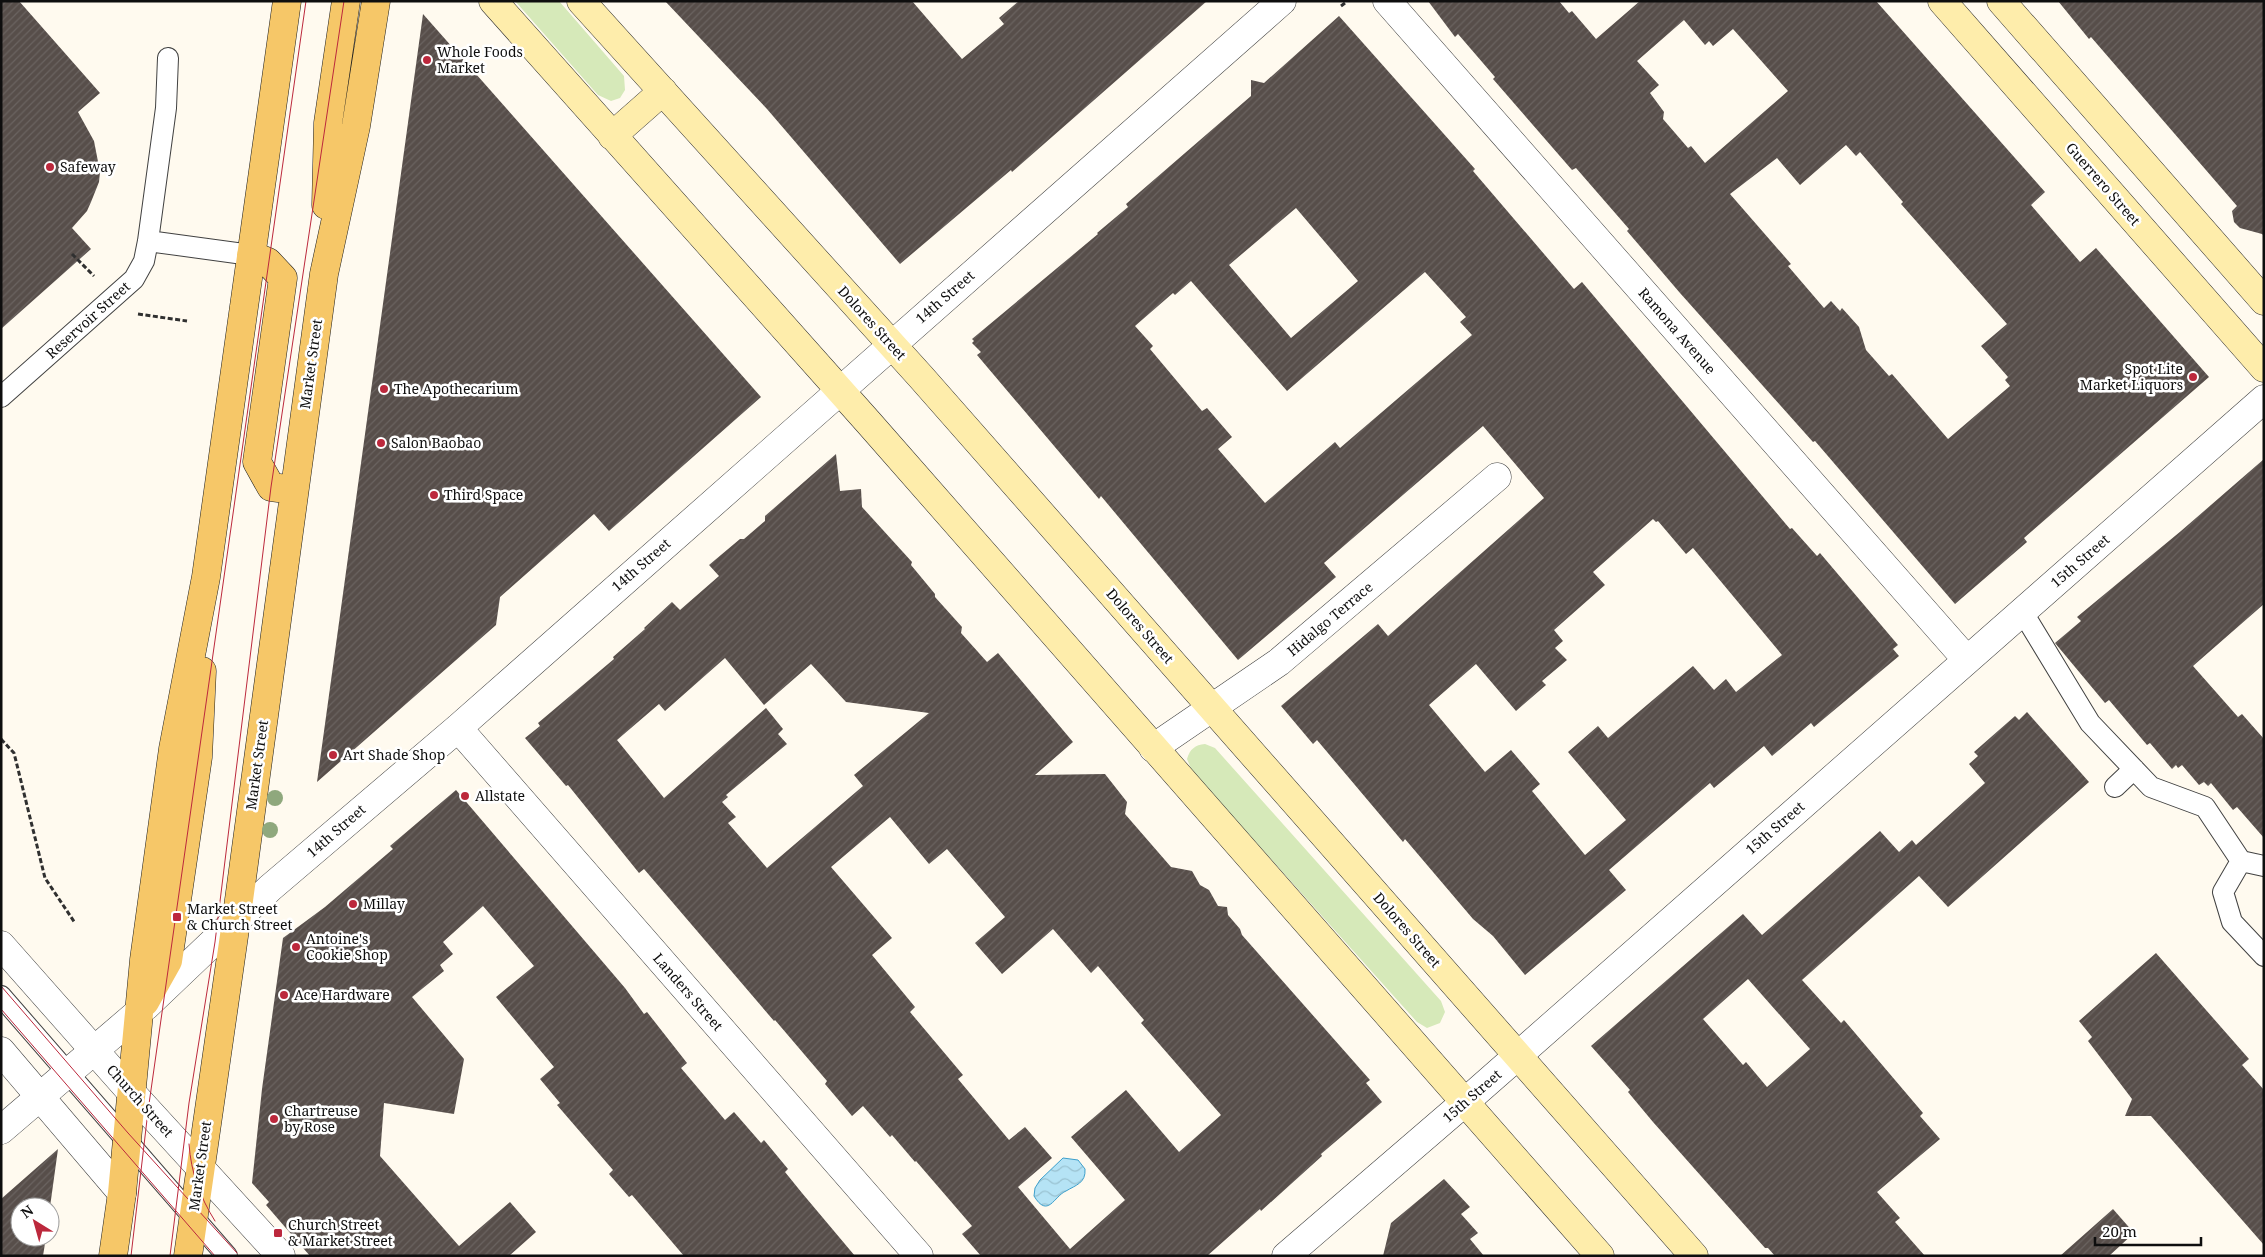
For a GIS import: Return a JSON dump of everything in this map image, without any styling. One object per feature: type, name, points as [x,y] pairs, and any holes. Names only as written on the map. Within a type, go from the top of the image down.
[{"type":"main road","points":[[113,1256],[122,1193],[144,960],[173,749],[206,577],[287,1]]},
{"type":"main road","name":"Market Street","points":[[324,274],[328,123],[346,1]]},
{"type":"main road","name":"Market Street","points":[[188,1256],[236,922],[324,274],[356,126],[376,1]]},
{"type":"main road","points":[[493,1],[840,390],[1600,1256]]},
{"type":"main road","name":"Dolores Street","points":[[581,1],[891,344],[1694,1256]]},
{"type":"main road","name":"Guerrero Street","points":[[1942,1],[2264,368]]},
{"type":"main road","points":[[2001,1],[2264,301]]},
{"type":"main road","points":[[612,136],[663,92]]},
{"type":"main road","points":[[250,255],[268,262],[283,278],[257,462],[271,486],[294,490]]},
{"type":"street","name":"Ramona Avenue","points":[[1387,1],[1967,660]]},
{"type":"street","name":"14th Street","points":[[1,1130],[139,1012],[270,888],[458,728],[840,390],[1270,5]]},
{"type":"street","name":"15th Street","points":[[1286,1256],[1518,1056],[2264,399]]},
{"type":"street","name":"Hidalgo Terrace","points":[[1153,748],[1279,662],[1497,477]]},
{"type":"street","name":"Landers Street","points":[[458,728],[919,1256]]},
{"type":"street","name":"Church Street","points":[[1,945],[94,1051],[281,1256]]},
{"type":"street","points":[[1,1051],[122,1193]]},
{"type":"lane","name":"Reservoir Street","points":[[1,397],[134,279],[144,261],[166,108],[168,58]]},
{"type":"lane","points":[[148,241],[250,255]]},
{"type":"lane","points":[[2022,612],[2090,723],[2150,787],[2205,807],[2241,861],[2264,866]]},
{"type":"lane","points":[[2115,787],[2134,769]]},
{"type":"lane","points":[[2241,861],[2223,892],[2232,922],[2264,956]]},
{"type":"lane","points":[[1,996],[227,1256]]},
{"type":"path","points":[[1341,6],[1345,3]]},
{"type":"path","points":[[1,739],[14,753],[45,878],[75,922]]},
{"type":"green space","points":[[515,1],[559,1],[624,76],[625,90],[620,98],[611,101],[598,95]]},
{"type":"green space","points":[[1205,744],[1215,748],[1441,1001],[1445,1012],[1440,1023],[1427,1028],[1417,1022],[1192,771],[1187,759],[1188,756],[1193,748]]},
{"type":"water","points":[[1063,1158],[1078,1160],[1085,1169],[1084,1178],[1051,1204],[1043,1206],[1034,1196],[1035,1188],[1040,1180]]},
{"type":"building","name":"Safeway","points":[[1,1],[19,1],[100,93],[78,112],[94,141],[100,172],[99,182],[87,211],[72,228],[91,249],[1,329]]},
{"type":"building","points":[[665,1],[912,1],[962,59],[1004,24],[999,18],[1019,1],[1207,1],[1012,172],[1011,170],[900,264],[767,109]]},
{"type":"building","points":[[1428,1],[1559,1],[1569,13],[1572,11],[1596,39],[1640,1],[1876,1],[2045,192],[2031,205],[2080,262],[2096,248],[2209,377],[2024,538],[2027,542],[1955,604],[1815,441],[1813,442],[1680,293],[1627,231],[1629,229],[1576,168],[1572,170],[1493,79],[1495,77],[1458,34],[1455,37]],"holes":[[[1684,20],[1705,45],[1709,41],[1713,46],[1733,29],[1788,91],[1705,163],[1691,146],[1688,148],[1663,119],[1664,112],[1650,93],[1659,85],[1637,61]],[[1846,145],[1856,156],[1860,152],[1903,202],[1901,204],[2007,324],[1981,346],[2008,377],[2005,380],[2010,386],[1948,439],[1892,374],[1889,376],[1866,350],[1859,327],[1842,308],[1840,311],[1831,301],[1824,308],[1788,266],[1791,264],[1730,194],[1777,158],[1800,185]]]},
{"type":"building","points":[[2058,1],[2264,1],[2264,236],[2240,228],[2234,222],[2232,211],[2237,206],[2091,37],[2089,39]]},
{"type":"building","points":[[423,14],[761,397],[609,531],[594,514],[500,597],[496,625],[317,782]]},
{"type":"building","points":[[1339,16],[1475,169],[1473,171],[1574,289],[1582,282],[1790,529],[1792,528],[1817,556],[1820,553],[1898,645],[1893,649],[1899,656],[1814,727],[1811,723],[1772,756],[1764,746],[1714,788],[1710,783],[1609,870],[1626,890],[1525,975],[1493,936],[1473,919],[1405,839],[1403,842],[1317,740],[1313,744],[1281,706],[1378,624],[1388,636],[1544,498],[1483,426],[1324,563],[1336,577],[1238,660],[1101,496],[1099,499],[977,355],[981,352],[972,343],[974,341],[972,339],[1098,234],[1128,207],[1126,204],[1251,96],[1251,80],[1264,83]],"holes":[[[1296,208],[1358,281],[1291,338],[1229,265]],[[1425,272],[1466,317],[1460,322],[1472,335],[1340,448],[1335,442],[1265,503],[1218,449],[1232,437],[1207,408],[1202,411],[1150,349],[1153,346],[1135,326],[1173,293],[1175,295],[1191,281],[1287,391]],[[1653,519],[1656,522],[1658,521],[1686,554],[1693,548],[1782,655],[1736,692],[1726,679],[1714,690],[1693,666],[1608,738],[1598,726],[1568,752],[1626,820],[1585,855],[1532,791],[1540,784],[1511,750],[1485,772],[1429,705],[1476,664],[1516,711],[1546,685],[1542,681],[1567,660],[1555,648],[1563,641],[1554,630],[1605,585],[1593,572]]]},
{"type":"building","points":[[836,454],[840,491],[861,489],[862,507],[912,562],[911,565],[935,594],[935,597],[962,627],[961,633],[987,662],[998,653],[1073,742],[1035,775],[1105,774],[1127,802],[1125,814],[1171,867],[1192,871],[1200,885],[1209,890],[1218,906],[1227,907],[1228,915],[1240,929],[1242,935],[1370,1080],[1366,1083],[1382,1102],[1321,1154],[1322,1156],[1261,1211],[1260,1209],[1207,1256],[981,1256],[962,1234],[972,1226],[916,1161],[892,1135],[890,1137],[863,1106],[852,1116],[825,1084],[827,1081],[775,1020],[644,869],[639,873],[568,785],[566,786],[525,738],[540,726],[538,723],[614,659],[613,657],[672,602],[680,610],[719,576],[709,565],[765,521],[765,516]],"holes":[[[725,658],[764,705],[811,664],[846,702],[929,713],[854,775],[863,786],[767,868],[728,823],[736,817],[722,802],[728,797],[726,795],[787,744],[778,734],[783,729],[766,708],[664,798],[617,740],[659,704],[665,711]],[[890,817],[929,864],[947,849],[1005,917],[975,943],[1002,974],[1053,929],[1091,973],[1098,966],[1144,1020],[1141,1023],[1221,1115],[1179,1152],[1126,1090],[1071,1137],[1125,1200],[1070,1249],[1018,1187],[1052,1158],[1025,1127],[1009,1140],[958,1079],[963,1075],[910,1012],[915,1007],[872,955],[892,938],[831,867]]]},
{"type":"building","points":[[2264,459],[2264,604],[2193,666],[2238,717],[2242,714],[2264,739],[2264,838],[2237,807],[2233,810],[2211,783],[2208,786],[2204,782],[2199,785],[2182,765],[2178,768],[2176,765],[2172,769],[2150,743],[2147,745],[2109,700],[2105,703],[2055,643],[2081,621],[2077,617]]},
{"type":"building","points":[[2027,712],[2089,782],[1948,907],[1919,876],[1802,980],[1841,1023],[1844,1020],[1923,1113],[1920,1116],[1940,1139],[1877,1192],[1900,1218],[1895,1222],[1925,1256],[1775,1256],[1768,1248],[1765,1248],[1653,1122],[1628,1092],[1630,1090],[1591,1046],[1743,914],[1762,935],[1880,831],[1899,852],[1912,840],[1916,845],[1985,783],[1969,764],[1978,756],[1974,752],[2015,716],[2019,720]],"holes":[[[1748,979],[1810,1049],[1767,1087],[1746,1062],[1743,1065],[1703,1019]]]},
{"type":"building","points":[[456,790],[625,988],[644,1014],[647,1012],[687,1063],[681,1068],[725,1120],[734,1112],[761,1143],[764,1140],[788,1169],[785,1172],[855,1256],[684,1256],[632,1195],[629,1197],[609,1174],[613,1170],[557,1105],[560,1103],[540,1079],[554,1067],[496,997],[534,966],[483,906],[443,942],[453,954],[440,965],[444,971],[412,997],[464,1059],[454,1114],[384,1103],[380,1156],[459,1246],[510,1202],[536,1232],[509,1256],[310,1256],[266,1205],[269,1202],[252,1183],[262,1089],[283,938],[325,907],[393,849],[390,846]]},
{"type":"building","points":[[2156,953],[2249,1059],[2242,1065],[2264,1090],[2264,1245],[2151,1116],[2125,1116],[2132,1099],[2088,1041],[2092,1037],[2079,1021]]},
{"type":"building","points":[[58,1149],[51,1197],[10,1197],[10,1247],[44,1247],[43,1256],[1,1256],[1,1199]]},
{"type":"building","points":[[1444,1179],[1470,1207],[1461,1214],[1478,1233],[1470,1239],[1484,1256],[1383,1256],[1391,1223]]},
{"type":"building","points":[[2113,1209],[2134,1233],[2109,1256],[2060,1256]]},
{"type":"tram line","points":[[131,1256],[148,1111],[306,1]]},
{"type":"tram line","points":[[170,1256],[189,1103],[215,942],[271,487],[344,1]]},
{"type":"tram line","points":[[1,986],[128,1133],[237,1253]]},
{"type":"tram line","points":[[1,1009],[215,1256]]},
{"type":"tram line","points":[[189,1144],[197,1184],[215,1221]]},
{"type":"place","name":"Whole Foods Market","points":[[427,60]]},
{"type":"place","name":"Safeway","points":[[50,167]]},
{"type":"place","name":"Spot Lite Market Liquors","points":[[2193,377]]},
{"type":"place","name":"The Apothecarium","points":[[384,389]]},
{"type":"place","name":"Salon Baobao","points":[[381,443]]},
{"type":"place","name":"Third Space","points":[[434,495]]},
{"type":"place","name":"Art Shade Shop","points":[[333,755]]},
{"type":"place","name":"Allstate","points":[[465,796]]},
{"type":"place","name":"Millay","points":[[353,904]]},
{"type":"place","name":"Market Street & Church Street","points":[[177,917]]},
{"type":"place","name":"Antoine's Cookie Shop","points":[[296,947]]},
{"type":"place","name":"Ace Hardware","points":[[284,995]]},
{"type":"place","name":"Chartreuse by Rose","points":[[274,1119]]},
{"type":"place","name":"Church Street & Market Street","points":[[278,1233]]}]
